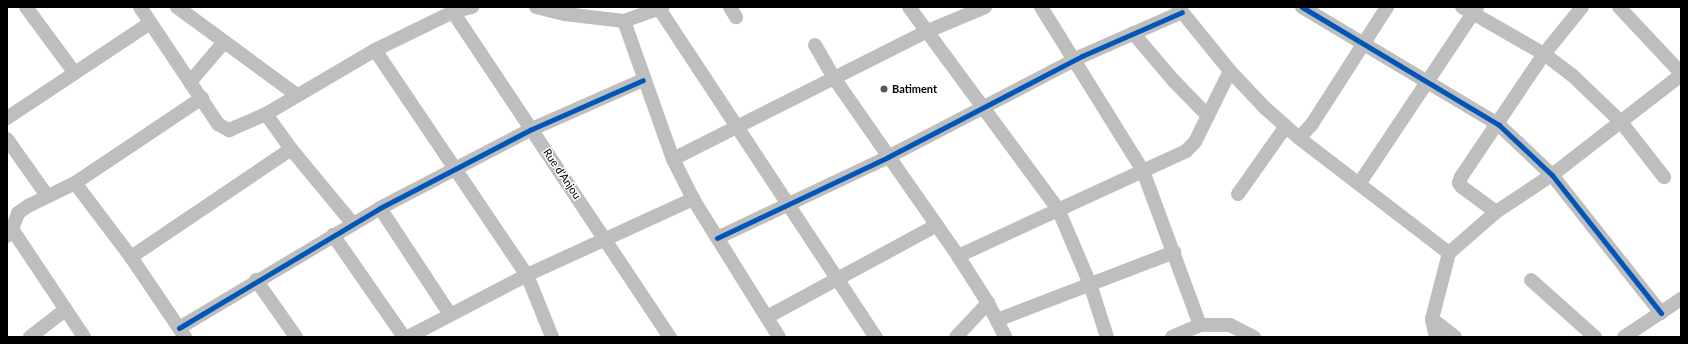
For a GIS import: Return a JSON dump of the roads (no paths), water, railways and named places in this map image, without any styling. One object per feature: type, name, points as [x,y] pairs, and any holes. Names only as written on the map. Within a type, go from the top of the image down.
[{"type":"street","points":[[26,7],[74,72]]},
{"type":"street","points":[[140,7],[218,124],[226,129],[238,128],[266,114],[375,50],[453,12],[472,7]]},
{"type":"street","points":[[177,7],[297,95]]},
{"type":"street","points":[[536,7],[565,14],[624,21],[660,8],[736,126],[876,337]]},
{"type":"street","points":[[909,7],[1058,209],[1090,284],[1107,337]]},
{"type":"street","points":[[673,160],[736,126],[928,31],[985,7]]},
{"type":"street","points":[[1041,7],[1143,171],[1200,325]]},
{"type":"street","points":[[1302,7],[1499,125],[1552,175],[1661,312]]},
{"type":"street","points":[[1299,138],[1312,124],[1387,7]]},
{"type":"street","points":[[1496,212],[1459,182],[1499,125],[1544,54],[1582,7]]},
{"type":"street","points":[[1436,337],[1432,319],[1449,253],[1496,212],[1552,175],[1681,74],[1619,7]]},
{"type":"street","points":[[1359,184],[1428,83],[1471,9],[1544,54],[1588,89],[1621,122],[1664,177]]},
{"type":"street","points":[[717,238],[888,157],[983,106],[1180,10],[1230,71],[1299,138],[1449,253]]},
{"type":"street","name":"Rue d’Anjou","points":[[453,12],[670,337]]},
{"type":"street","points":[[624,21],[643,80],[673,160],[693,199],[779,337]]},
{"type":"street","points":[[7,118],[74,72],[150,23]]},
{"type":"street","points":[[1133,33],[1173,80],[1208,116]]},
{"type":"street","points":[[190,82],[224,42]]},
{"type":"street","points":[[815,45],[834,78],[958,256],[988,303],[1004,337]]},
{"type":"street","points":[[375,50],[527,275],[552,337]]},
{"type":"street","points":[[958,256],[1190,148],[1208,116],[1230,71]]},
{"type":"street","points":[[75,183],[131,257],[182,332],[256,280],[380,208],[532,130],[643,80]]},
{"type":"street","points":[[84,337],[10,233],[18,213],[46,194],[75,183],[202,98]]},
{"type":"street","points":[[266,114],[291,149],[353,224]]},
{"type":"street","points":[[1238,194],[1286,126]]},
{"type":"street","points":[[7,139],[46,194]]},
{"type":"street","points":[[131,257],[291,149]]},
{"type":"street","points":[[408,337],[527,275],[693,199]]},
{"type":"street","points":[[380,208],[450,314]]},
{"type":"street","points":[[767,317],[937,226]]},
{"type":"street","points":[[334,235],[404,337]]},
{"type":"street","points":[[997,320],[1174,252]]},
{"type":"street","points":[[256,280],[296,337]]},
{"type":"street","points":[[1531,280],[1595,337]]},
{"type":"street","points":[[1630,335],[1681,299]]},
{"type":"street","points":[[956,337],[988,303]]},
{"type":"street","points":[[30,337],[65,310]]},
{"type":"street","points":[[1432,319],[1455,337]]},
{"type":"street","points":[[1172,337],[1200,325],[1230,325],[1254,337]]},
{"type":"place","name":"Batiment","points":[[884,89]]}]
